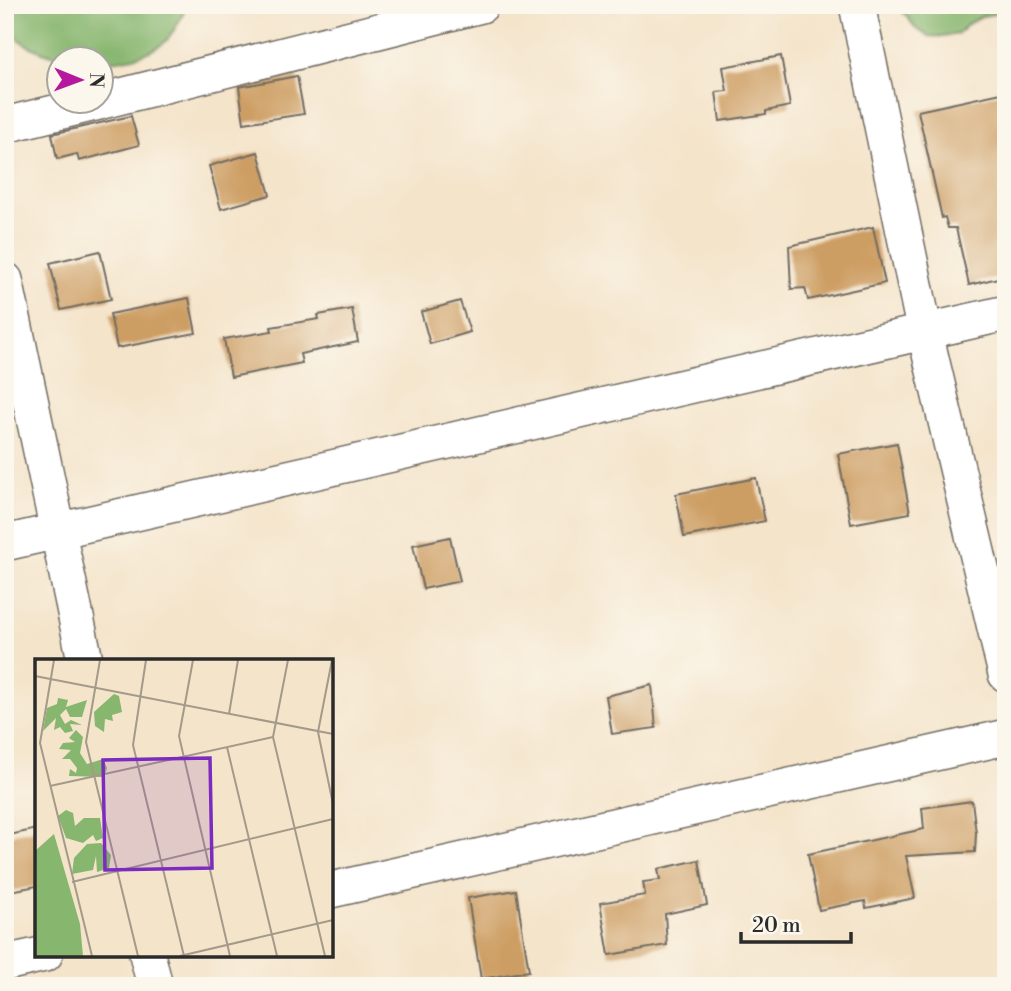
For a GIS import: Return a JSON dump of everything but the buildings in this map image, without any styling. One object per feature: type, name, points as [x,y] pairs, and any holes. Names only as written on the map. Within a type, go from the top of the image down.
[{"type":"street","points":[[116,97],[481,5]]},
{"type":"street","points":[[857,5],[925,332],[1006,674]]},
{"type":"street","points":[[5,125],[46,115]]},
{"type":"street","points":[[5,280],[85,659]]},
{"type":"street","points":[[5,543],[1006,313]]},
{"type":"street","points":[[332,891],[1006,737]]},
{"type":"street","points":[[5,963],[36,956]]},
{"type":"street","points":[[148,956],[155,986]]},
{"type":"green space","points":[[5,5],[188,5],[165,42],[146,53],[116,60],[116,46],[46,46],[46,52],[42,51],[13,35],[5,18]]},
{"type":"green space","points":[[855,5],[1006,5],[1006,12],[982,16],[958,34],[943,37],[928,36],[915,28],[907,16],[895,6],[875,11]]}]
